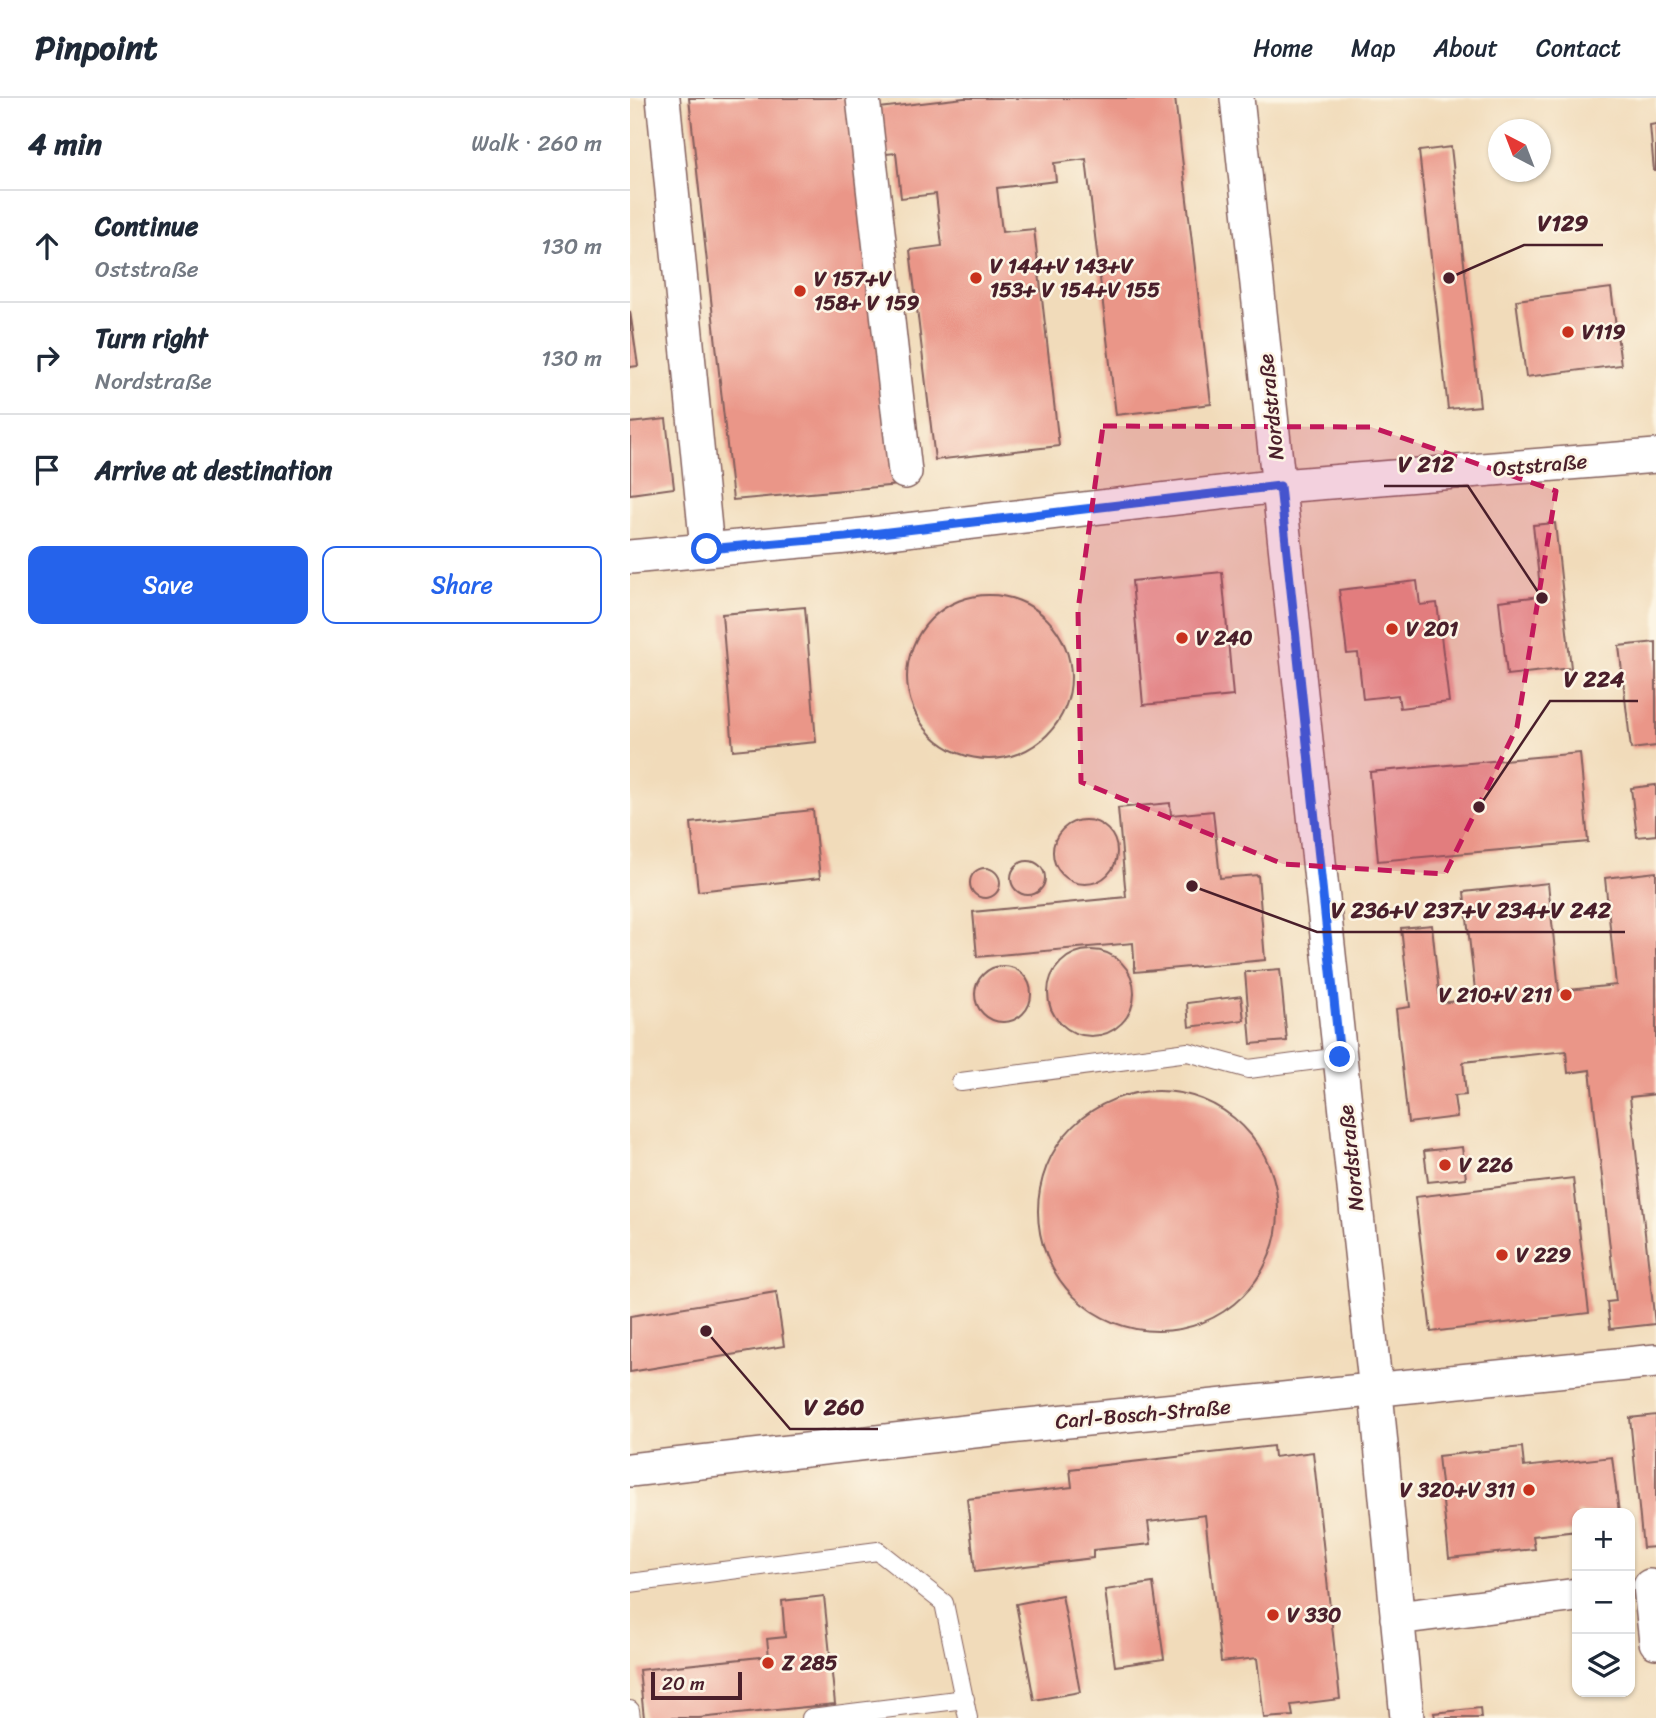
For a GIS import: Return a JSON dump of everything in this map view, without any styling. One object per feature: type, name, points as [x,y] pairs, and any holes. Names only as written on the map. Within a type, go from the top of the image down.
[{"type":"street","points":[[663,98],[707,549]]},
{"type":"street","points":[[863,98],[905,472]]},
{"type":"street","name":"Nordstraße","points":[[1237,98],[1376,1392],[1406,1718]]},
{"type":"street","name":"Oststraße","points":[[630,557],[846,537],[1280,486],[1656,456]]},
{"type":"street","name":"Carl-Bosch-Straße","points":[[630,1470],[1018,1426],[1376,1392],[1656,1361]]},
{"type":"street","points":[[1645,1586],[1656,1642]]},
{"type":"street","points":[[1397,1618],[1572,1596]]},
{"type":"lane","points":[[961,1082],[1188,1052],[1249,1069],[1340,1057]]},
{"type":"lane","points":[[630,1583],[878,1551],[944,1603],[968,1718]]},
{"type":"lane","points":[[811,1718],[965,1699]]},
{"type":"lane","points":[[630,1710],[631,1718]]},
{"type":"highlighted area","points":[[1103,426],[1371,427],[1556,491],[1517,727],[1445,874],[1283,864],[1081,782],[1078,610]]},
{"type":"building","points":[[689,98],[869,98],[871,109],[964,98],[1175,98],[1211,404],[1116,415],[1086,159],[1054,163],[1056,181],[997,188],[1002,232],[1034,229],[1059,446],[935,460],[910,250],[942,246],[936,194],[901,198],[896,153],[875,155],[910,484],[733,500]]},
{"type":"building","points":[[1656,124],[1656,171],[1654,171],[1650,125]]},
{"type":"building","points":[[1451,147],[1480,406],[1448,409],[1419,151]]},
{"type":"building","name":"V119","points":[[1611,288],[1621,365],[1526,377],[1516,300]]},
{"type":"building","points":[[630,311],[638,366],[630,367]]},
{"type":"building","points":[[666,419],[674,488],[630,494],[630,423]]},
{"type":"building","points":[[1555,523],[1571,668],[1507,675],[1499,601],[1541,596],[1533,525]]},
{"type":"building","name":"V 240","points":[[1222,572],[1233,696],[1143,705],[1132,581]]},
{"type":"building","name":"V 201","points":[[1417,581],[1420,605],[1437,603],[1449,702],[1400,708],[1398,695],[1363,699],[1358,653],[1347,654],[1339,590]]},
{"type":"building","points":[[989,595],[1020,601],[1047,619],[1065,646],[1071,677],[1065,708],[1047,735],[1020,753],[989,759],[958,753],[931,735],[913,708],[907,677],[913,646],[931,619],[958,601]]},
{"type":"building","points":[[805,607],[816,742],[733,750],[722,614]]},
{"type":"building","points":[[1656,642],[1656,746],[1631,749],[1619,646]]},
{"type":"building","points":[[1580,753],[1588,842],[1378,861],[1370,772]]},
{"type":"building","points":[[1656,785],[1656,835],[1637,837],[1631,788]]},
{"type":"building","points":[[1170,803],[1171,815],[1213,811],[1220,878],[1258,875],[1265,960],[1135,972],[1133,943],[977,957],[973,912],[1126,897],[1118,808]]},
{"type":"building","points":[[813,810],[820,878],[698,891],[691,823]]},
{"type":"building","points":[[1079,820],[1091,820],[1108,829],[1115,840],[1115,864],[1108,875],[1091,884],[1079,884],[1067,879],[1058,870],[1053,858],[1053,846],[1058,834],[1067,825]]},
{"type":"building","points":[[1028,861],[1040,866],[1045,878],[1040,890],[1028,895],[1016,890],[1011,878],[1016,866]]},
{"type":"building","points":[[985,868],[996,872],[1000,883],[996,894],[985,898],[974,894],[970,883],[974,872]]},
{"type":"building","name":"V 210+V 211","points":[[1656,872],[1656,1094],[1630,1097],[1655,1324],[1610,1329],[1607,1302],[1616,1301],[1590,1070],[1568,1073],[1566,1051],[1463,1062],[1466,1095],[1454,1096],[1457,1117],[1408,1123],[1396,1009],[1410,1007],[1401,928],[1432,925],[1440,1003],[1476,999],[1464,892],[1548,883],[1559,991],[1616,985],[1605,878]]},
{"type":"building","points":[[1091,950],[1115,957],[1127,969],[1134,993],[1127,1017],[1115,1029],[1091,1036],[1067,1029],[1055,1017],[1048,993],[1055,969],[1067,957]]},
{"type":"building","points":[[998,966],[1008,966],[1023,974],[1029,983],[1029,1005],[1023,1014],[1008,1022],[998,1022],[980,1010],[975,999],[975,989],[987,971]]},
{"type":"building","points":[[1280,969],[1287,1041],[1251,1044],[1245,972]]},
{"type":"building","points":[[1241,996],[1244,1020],[1189,1027],[1187,1003]]},
{"type":"building","points":[[1146,1091],[1170,1091],[1215,1105],[1243,1126],[1258,1144],[1269,1165],[1276,1188],[1276,1234],[1269,1257],[1258,1278],[1243,1296],[1215,1317],[1193,1326],[1170,1331],[1146,1331],[1101,1317],[1082,1304],[1065,1287],[1052,1268],[1043,1246],[1038,1223],[1038,1199],[1052,1154],[1065,1135],[1082,1118],[1101,1105],[1123,1096]]},
{"type":"building","name":"V 226","points":[[1462,1147],[1466,1178],[1428,1182],[1424,1151]]},
{"type":"building","name":"V 229","points":[[1573,1178],[1589,1313],[1431,1332],[1415,1197]]},
{"type":"building","points":[[776,1292],[784,1346],[630,1372],[630,1316]]},
{"type":"building","points":[[1656,1415],[1656,1547],[1643,1548],[1630,1418]]},
{"type":"building","name":"V 330","points":[[1273,1446],[1274,1457],[1313,1452],[1340,1699],[1291,1705],[1293,1716],[1264,1718],[1257,1658],[1221,1662],[1205,1515],[1148,1522],[1151,1544],[1093,1550],[1093,1558],[975,1572],[967,1499],[1072,1487],[1070,1469]]},
{"type":"building","name":"V 320+V 311","points":[[1522,1447],[1524,1467],[1612,1457],[1618,1508],[1572,1508],[1572,1532],[1533,1536],[1535,1549],[1449,1558],[1438,1456]]},
{"type":"building","points":[[1153,1583],[1164,1659],[1115,1666],[1105,1590]]},
{"type":"building","points":[[1062,1595],[1080,1692],[1034,1700],[1016,1604]]},
{"type":"building","name":"Z 285","points":[[824,1596],[835,1704],[699,1718],[644,1718],[639,1670],[769,1656],[767,1639],[785,1637],[782,1601]]},
{"type":"building","points":[[1480,1708],[1481,1718],[1435,1718],[1434,1713]]},
{"type":"place","name":"V 144+V 143+V 153+ V 154+V 155","points":[[976,278]]},
{"type":"place","name":"V129","points":[[1449,278]]},
{"type":"place","name":"V 157+V 158+ V 159","points":[[800,291]]},
{"type":"place","name":"V119","points":[[1568,332]]},
{"type":"place","name":"V 212","points":[[1542,598]]},
{"type":"place","name":"V 201","points":[[1392,629]]},
{"type":"place","name":"V 240","points":[[1182,638]]},
{"type":"place","name":"V 224","points":[[1479,807]]},
{"type":"place","name":"V 236+V 237+V 234+V 242","points":[[1192,886]]},
{"type":"place","name":"V 210+V 211","points":[[1566,995]]},
{"type":"place","name":"V 226","points":[[1445,1165]]},
{"type":"place","name":"V 229","points":[[1502,1255]]},
{"type":"place","name":"V 260","points":[[706,1331]]},
{"type":"place","name":"V 320+V 311","points":[[1529,1490]]},
{"type":"place","name":"V 330","points":[[1273,1615]]},
{"type":"place","name":"Z 285","points":[[768,1663]]},
{"type":"route","points":[[707,549],[846,537],[1280,486],[1340,1057]]}]
